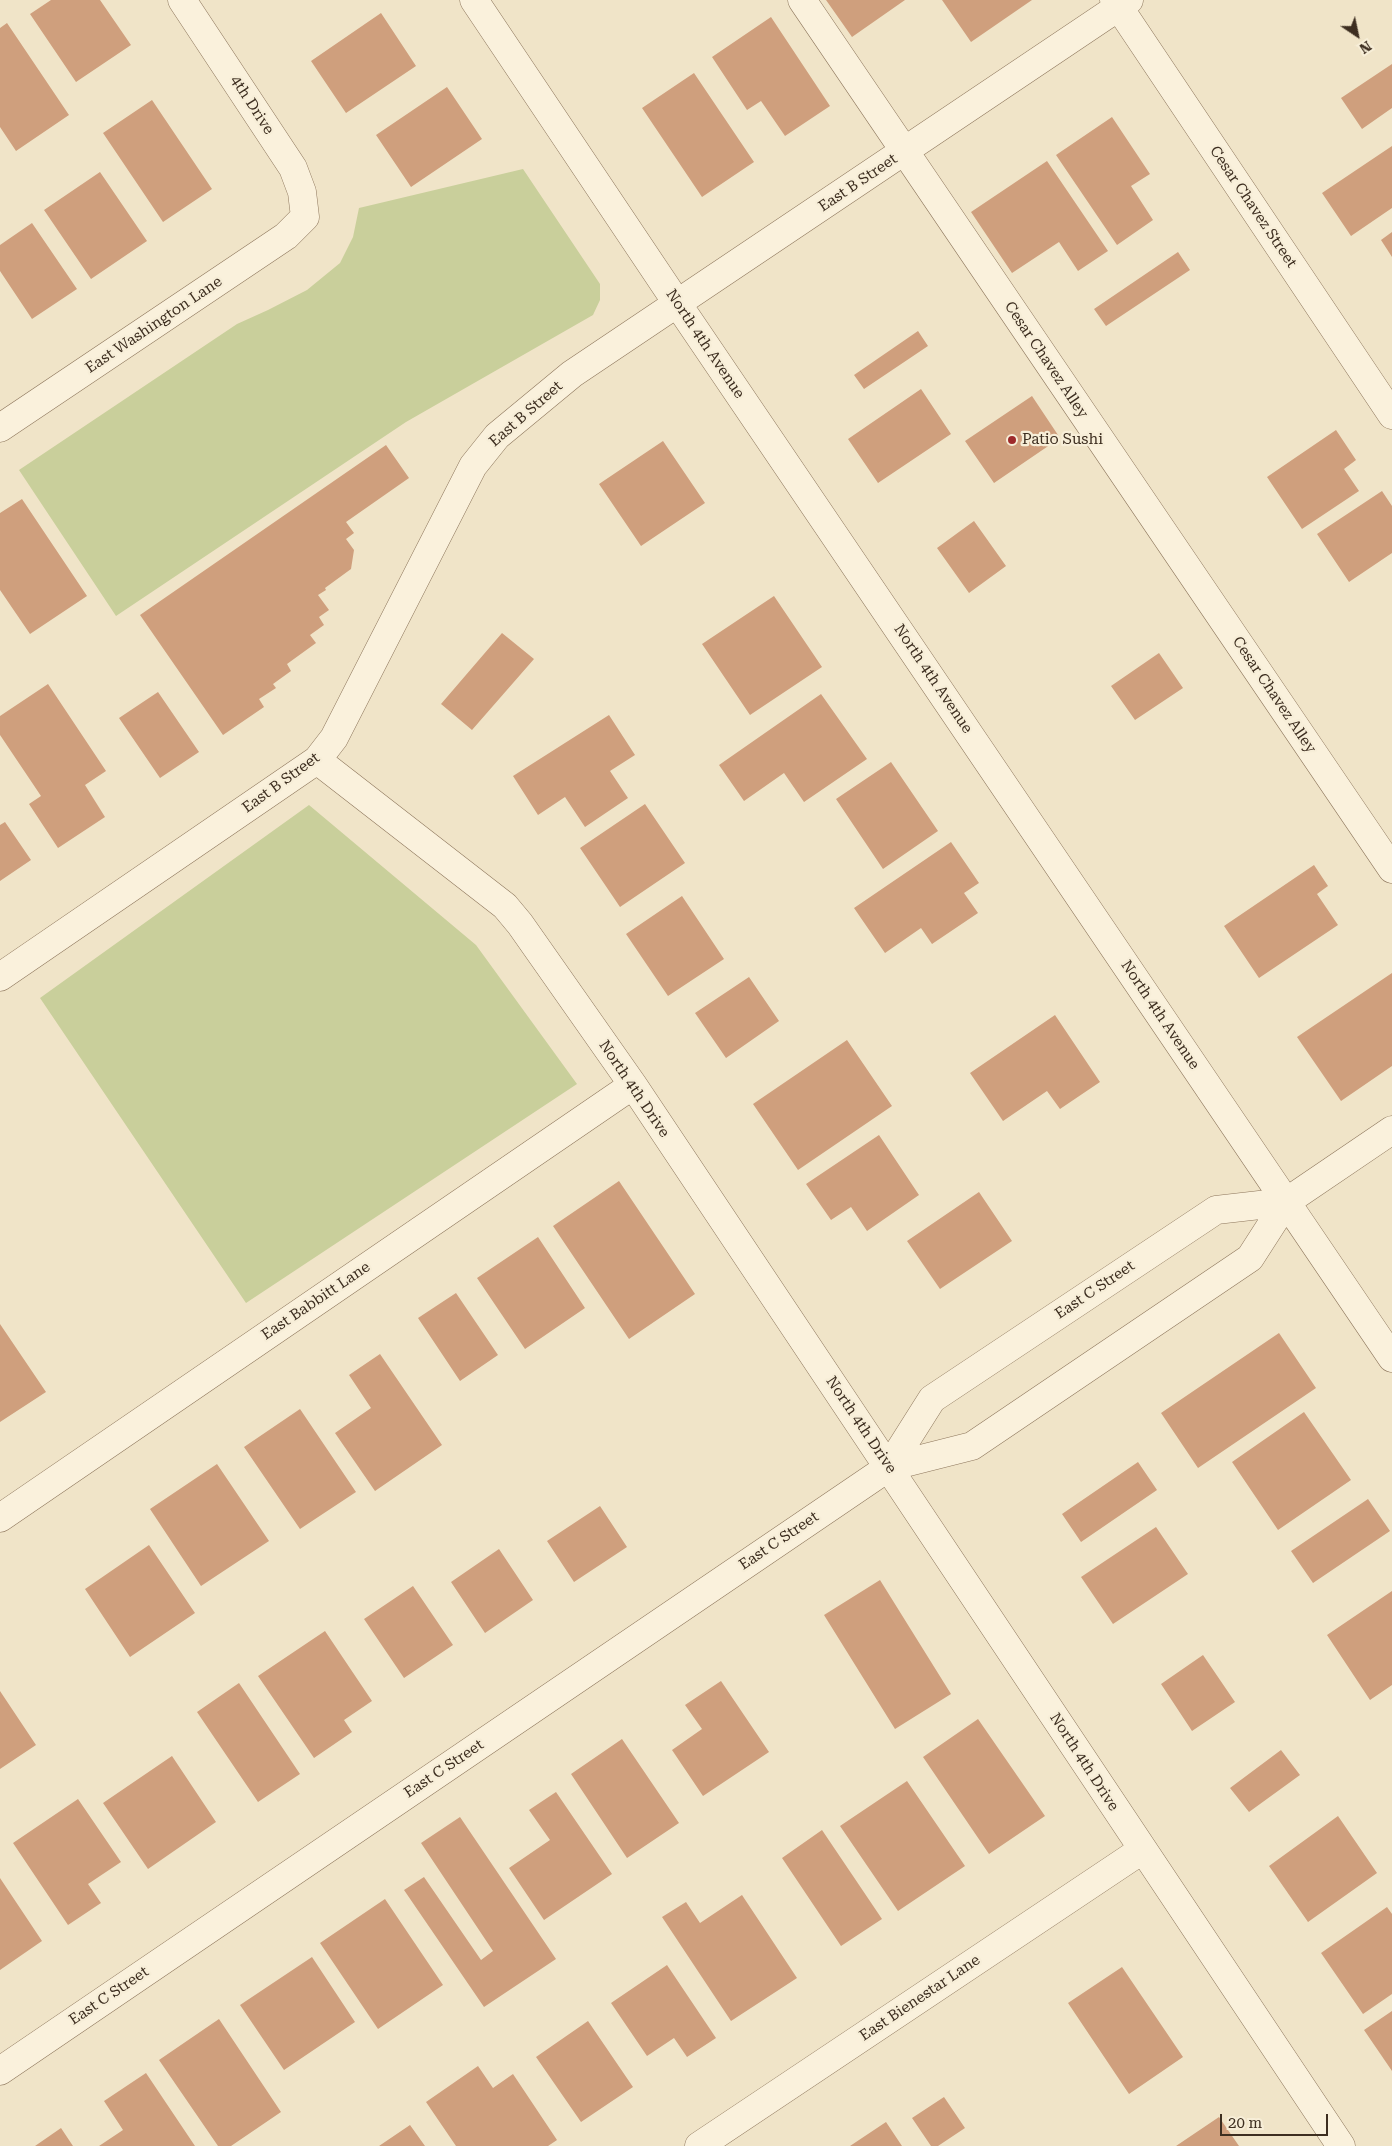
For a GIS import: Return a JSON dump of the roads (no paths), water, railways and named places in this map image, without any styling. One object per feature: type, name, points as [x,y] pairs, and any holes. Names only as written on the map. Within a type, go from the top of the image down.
[{"type":"street","name":"4th Drive","points":[[182,0],[293,168],[302,192],[305,217]]},
{"type":"street","name":"North 4th Avenue","points":[[474,0],[677,303],[1392,1358]]},
{"type":"street","name":"Cesar Chavez Alley","points":[[802,0],[1392,869]]},
{"type":"street","name":"East B Street","points":[[0,977],[318,760],[334,738],[473,466],[497,436],[526,410],[572,374],[904,152],[1121,2]]},
{"type":"street","name":"Cesar Chavez Street","points":[[1121,2],[1392,415]]},
{"type":"street","name":"East Washington Lane","points":[[0,428],[286,236],[305,217]]},
{"type":"street","name":"North 4th Drive","points":[[318,760],[505,906],[520,924],[633,1085],[1341,2146]]},
{"type":"street","name":"East Babbitt Lane","points":[[0,1518],[633,1085]]},
{"type":"street","name":"East C Street","points":[[0,2071],[889,1467],[972,1446],[1250,1258],[1286,1202],[1392,1130]]},
{"type":"street","name":"East C Street","points":[[889,1467],[932,1399],[964,1377],[1216,1210],[1286,1202]]},
{"type":"street","name":"East Bienestar Lane","points":[[699,2146],[1142,1850]]},
{"type":"place","name":"Patio Sushi","points":[[1012,440]]}]
